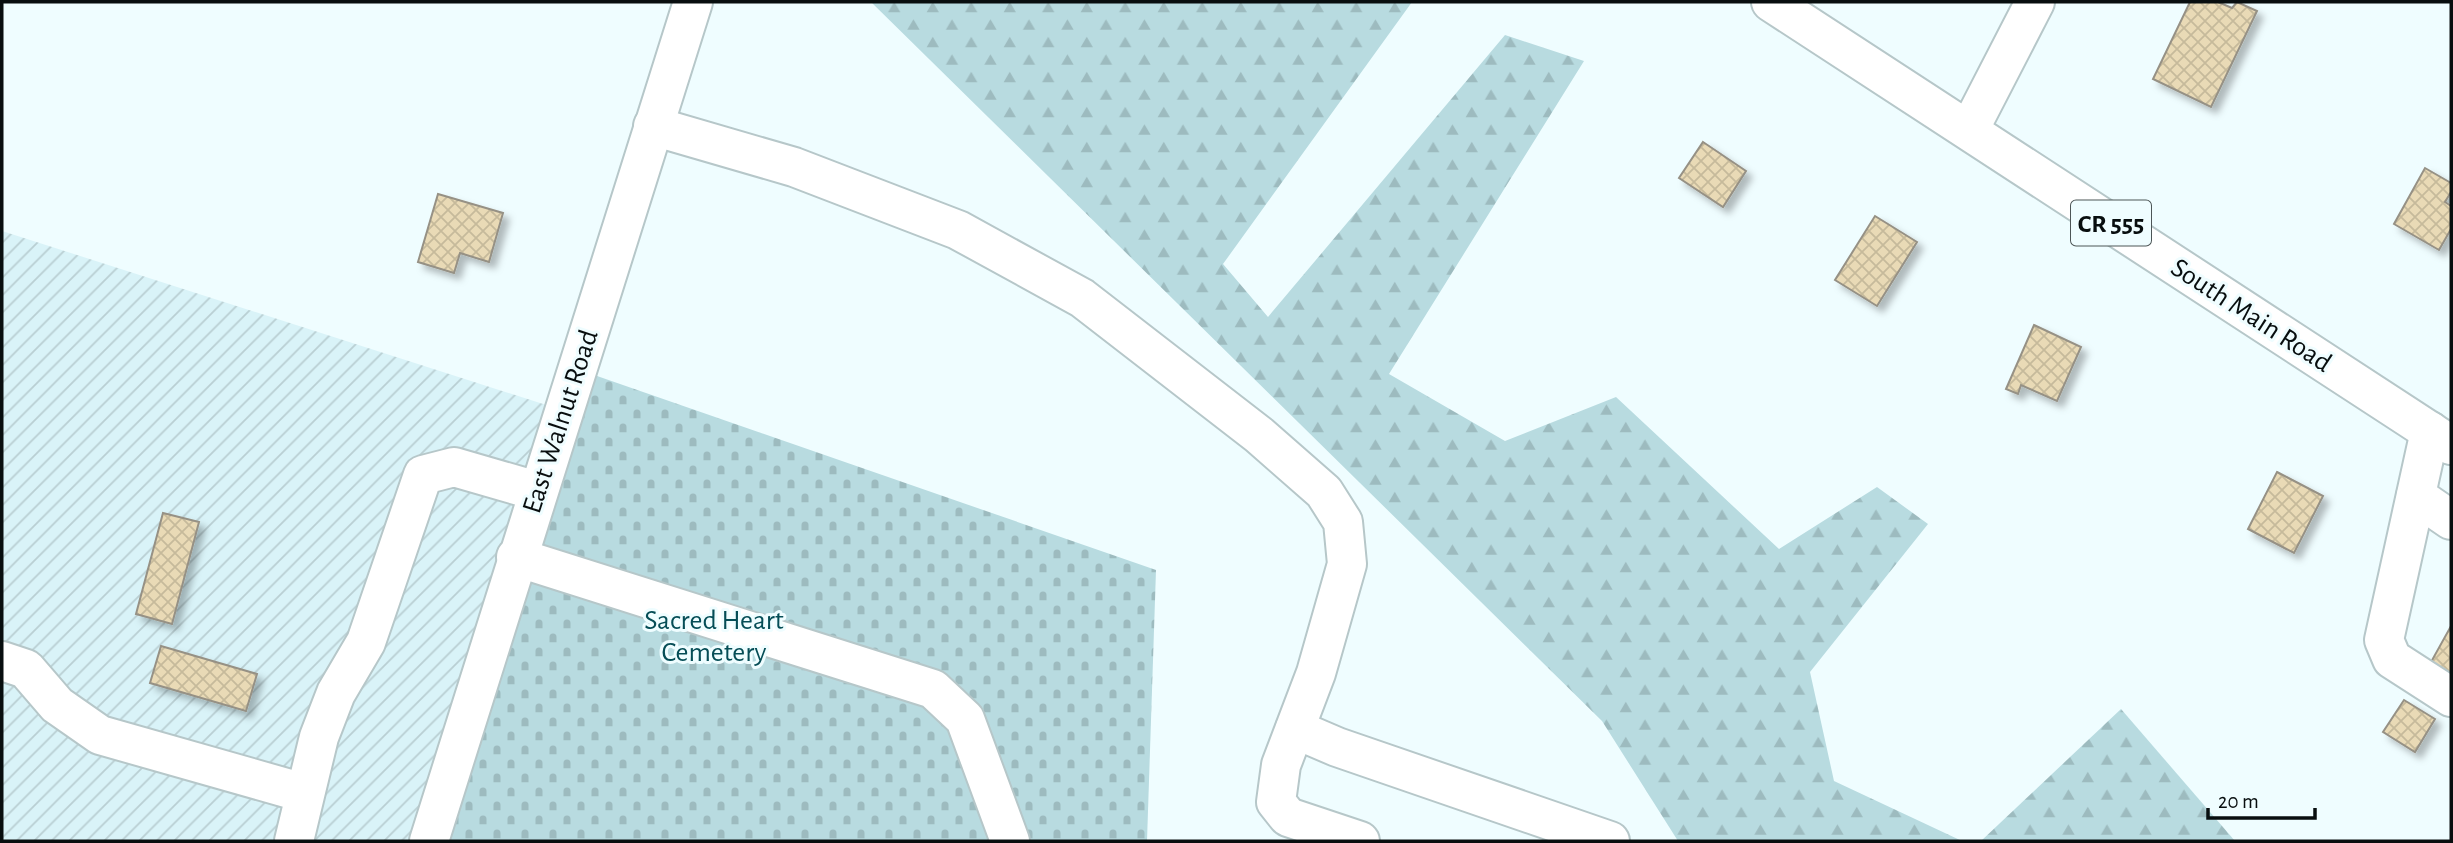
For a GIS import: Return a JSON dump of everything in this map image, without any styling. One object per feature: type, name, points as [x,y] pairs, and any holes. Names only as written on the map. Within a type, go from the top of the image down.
[{"type":"street","name":"East Walnut Road","points":[[429,841],[516,557],[693,2]]},
{"type":"street","name":"South Main Road","points":[[1771,2],[2441,438]]},
{"type":"street","points":[[1969,130],[2035,2]]},
{"type":"street","points":[[653,126],[794,167],[958,230],[1082,298],[1259,435],[1324,492],[1343,522],[1347,564],[1316,673],[1281,765],[1276,802],[1288,817],[1360,841]]},
{"type":"street","points":[[2441,438],[2416,496],[2384,640],[2392,659],[2451,697]]},
{"type":"street","points":[[293,841],[319,737],[336,693],[366,642],[423,475],[454,467],[537,491]]},
{"type":"street","points":[[2416,496],[2451,520]]},
{"type":"street","points":[[516,557],[933,689],[965,719],[1010,841]]},
{"type":"street","points":[[2,662],[26,669],[57,705],[100,735],[304,793]]},
{"type":"street","points":[[1294,729],[1337,747],[1610,841]]},
{"type":"shaded area","points":[[2,231],[562,410],[441,841],[2,841]]},
{"type":"green space","points":[[871,2],[1412,2],[1223,264],[1268,317],[1505,35],[1584,61],[1389,374],[1505,441],[1616,397],[1779,549],[1877,487],[1928,524],[1810,672],[1834,781],[1962,841],[1678,841],[1602,721]]},
{"type":"green space","name":"Sacred Heart Cemetery","points":[[574,368],[1156,570],[1147,841],[441,841]]},
{"type":"green space","points":[[2121,709],[2235,841],[1981,841]]},
{"type":"building","points":[[2190,2],[2218,2],[2232,8],[2237,2],[2257,11],[2211,107],[2153,79]]},
{"type":"building","points":[[1703,142],[1746,171],[1723,207],[1679,178]]},
{"type":"building","points":[[2425,168],[2451,183],[2451,192],[2445,202],[2451,206],[2451,229],[2439,250],[2394,224]]},
{"type":"building","points":[[438,194],[503,213],[489,262],[460,253],[454,273],[418,262]]},
{"type":"building","points":[[1875,216],[1917,242],[1877,306],[1835,280]]},
{"type":"building","points":[[2034,325],[2081,347],[2057,401],[2021,385],[2018,394],[2006,389]]},
{"type":"building","points":[[2277,472],[2323,496],[2294,553],[2248,529]]},
{"type":"building","points":[[163,513],[199,522],[172,624],[136,614]]},
{"type":"building","points":[[2451,626],[2451,685],[2426,671]]},
{"type":"building","points":[[161,646],[257,674],[246,711],[150,683]]},
{"type":"building","points":[[2404,700],[2435,719],[2415,752],[2383,732]]}]
